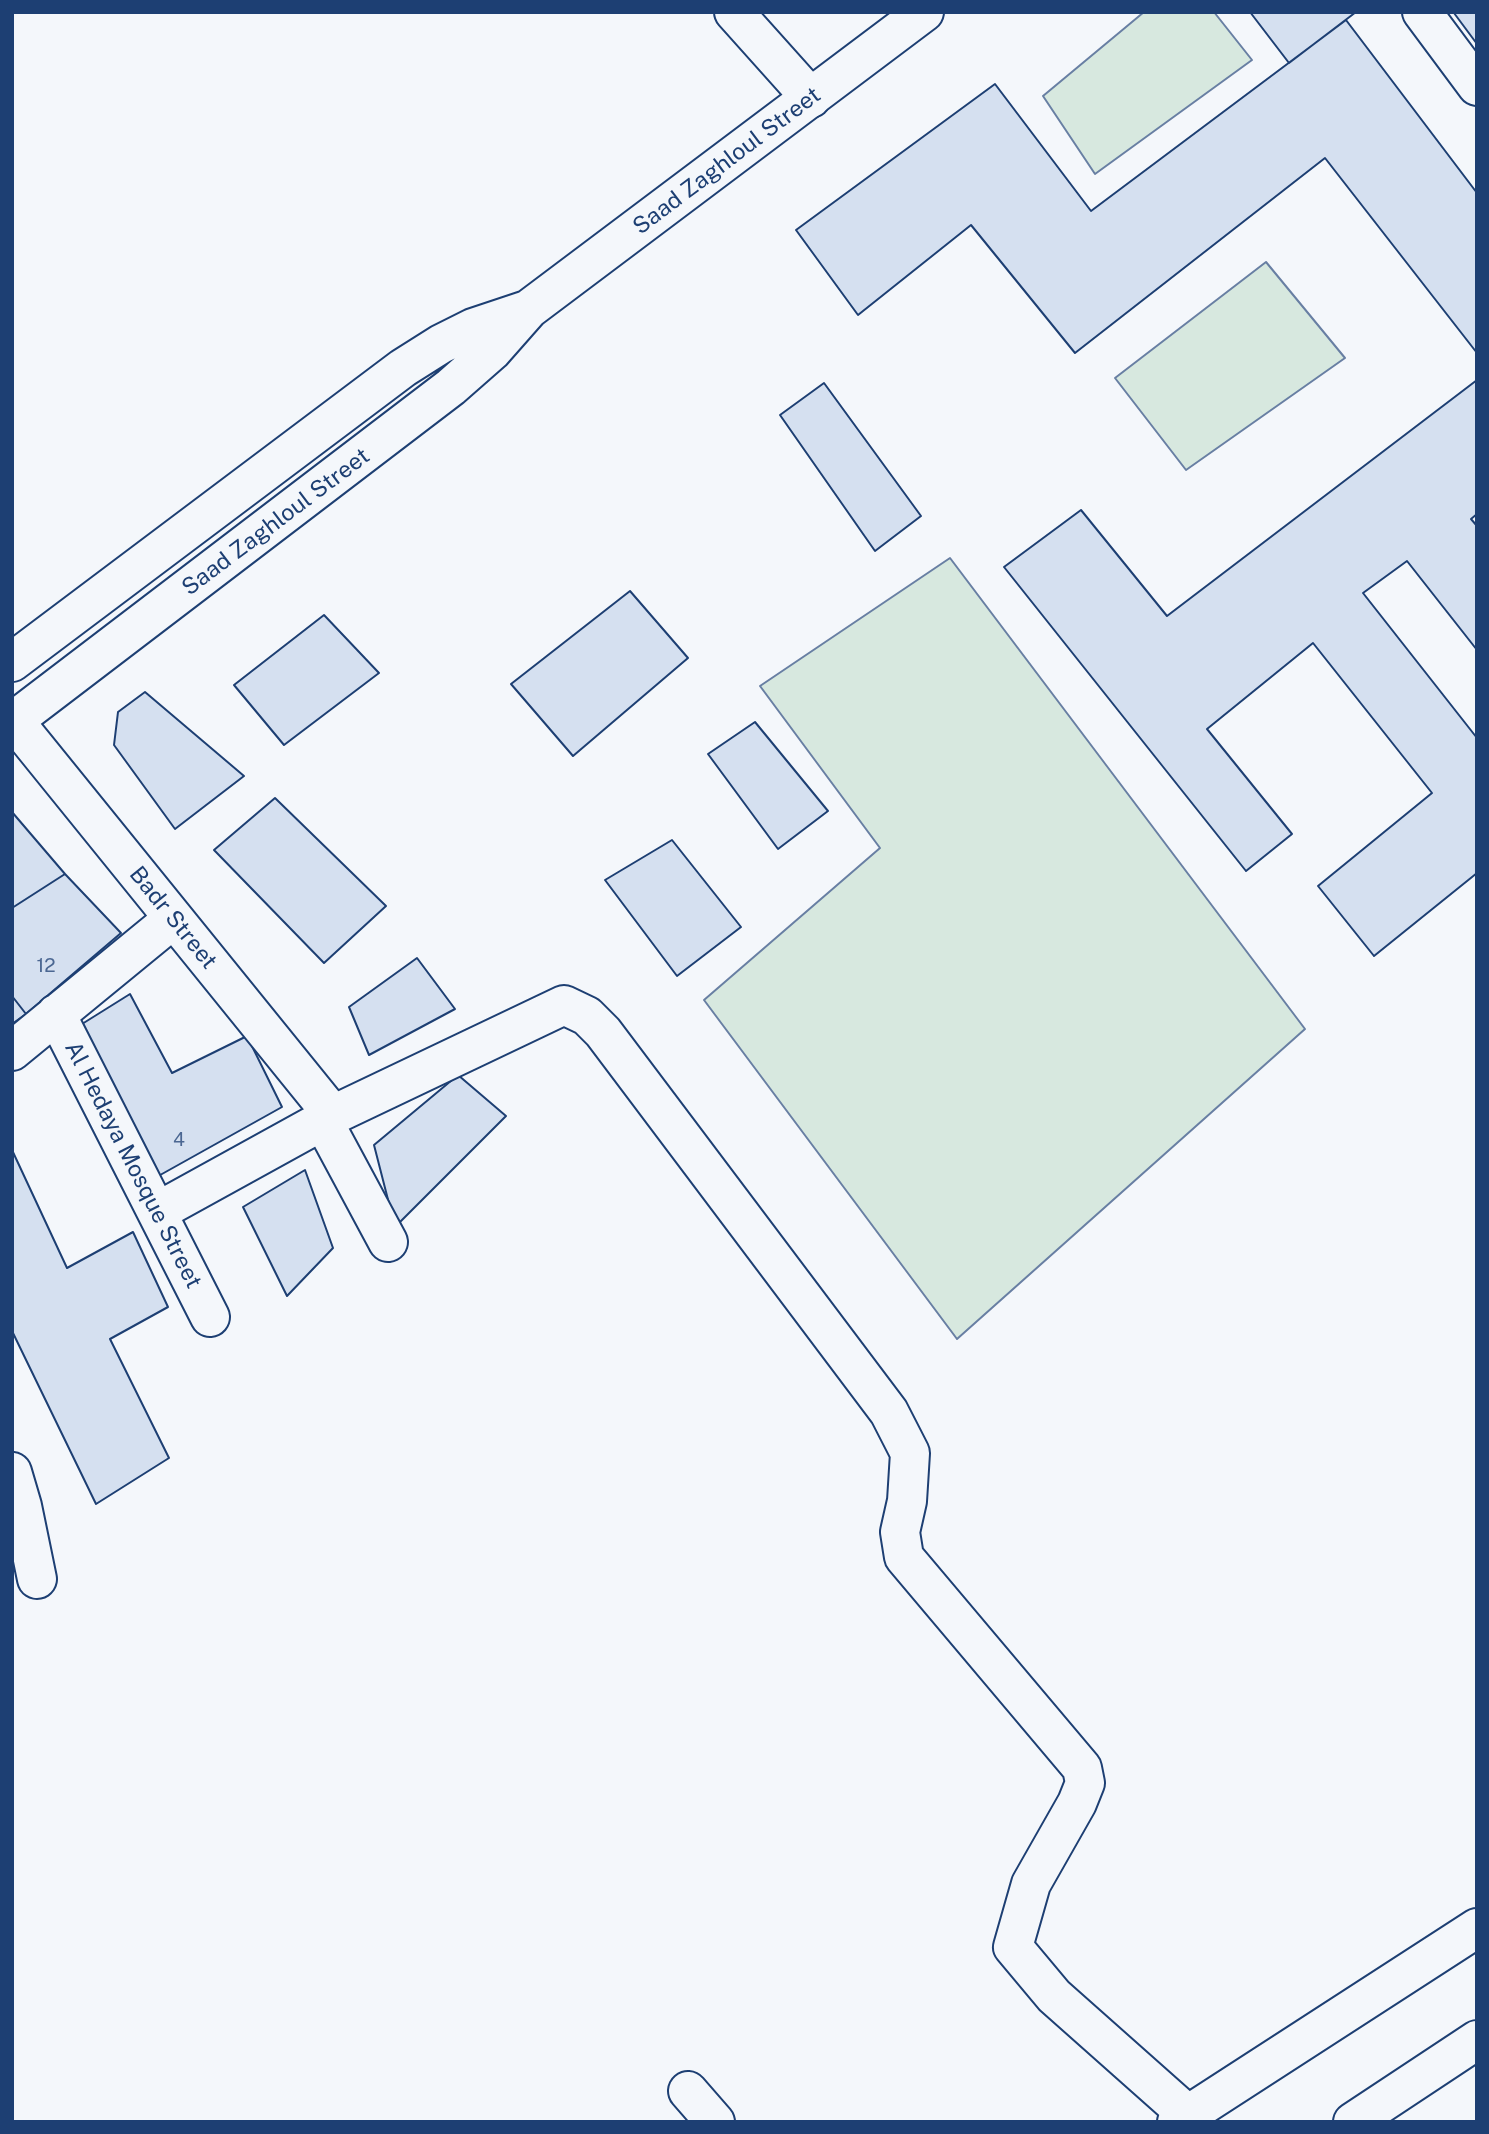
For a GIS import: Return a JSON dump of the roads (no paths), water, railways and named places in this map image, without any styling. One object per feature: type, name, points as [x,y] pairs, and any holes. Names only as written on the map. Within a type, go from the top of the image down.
[{"type":"street","points":[[734,12],[811,97]]},
{"type":"street","name":"Saad Zaghloul Street","points":[[13,722],[451,387],[492,351],[529,309],[924,12]]},
{"type":"street","points":[[1422,12],[1477,86]]},
{"type":"street","name":"Saad Zaghloul Street","points":[[12,662],[403,368],[473,328],[529,309]]},
{"type":"street","name":"Badr Street","points":[[13,722],[173,919],[328,1118],[388,1242]]},
{"type":"street","points":[[12,1051],[173,919]]},
{"type":"street","points":[[158,1212],[328,1118],[564,1005],[587,1016],[603,1031],[889,1412],[910,1453],[907,1501],[900,1532],[904,1557],[1082,1768],[1086,1783],[1031,1884],[1013,1947],[1054,1996],[1182,2118],[1477,1928]]},
{"type":"street","name":"Al Hedaya Mosque Street","points":[[56,1014],[211,1317]]},
{"type":"street","points":[[12,1472],[37,1579]]},
{"type":"street","points":[[1353,2122],[1477,2040]]},
{"type":"street","points":[[688,2091],[715,2122]]}]
